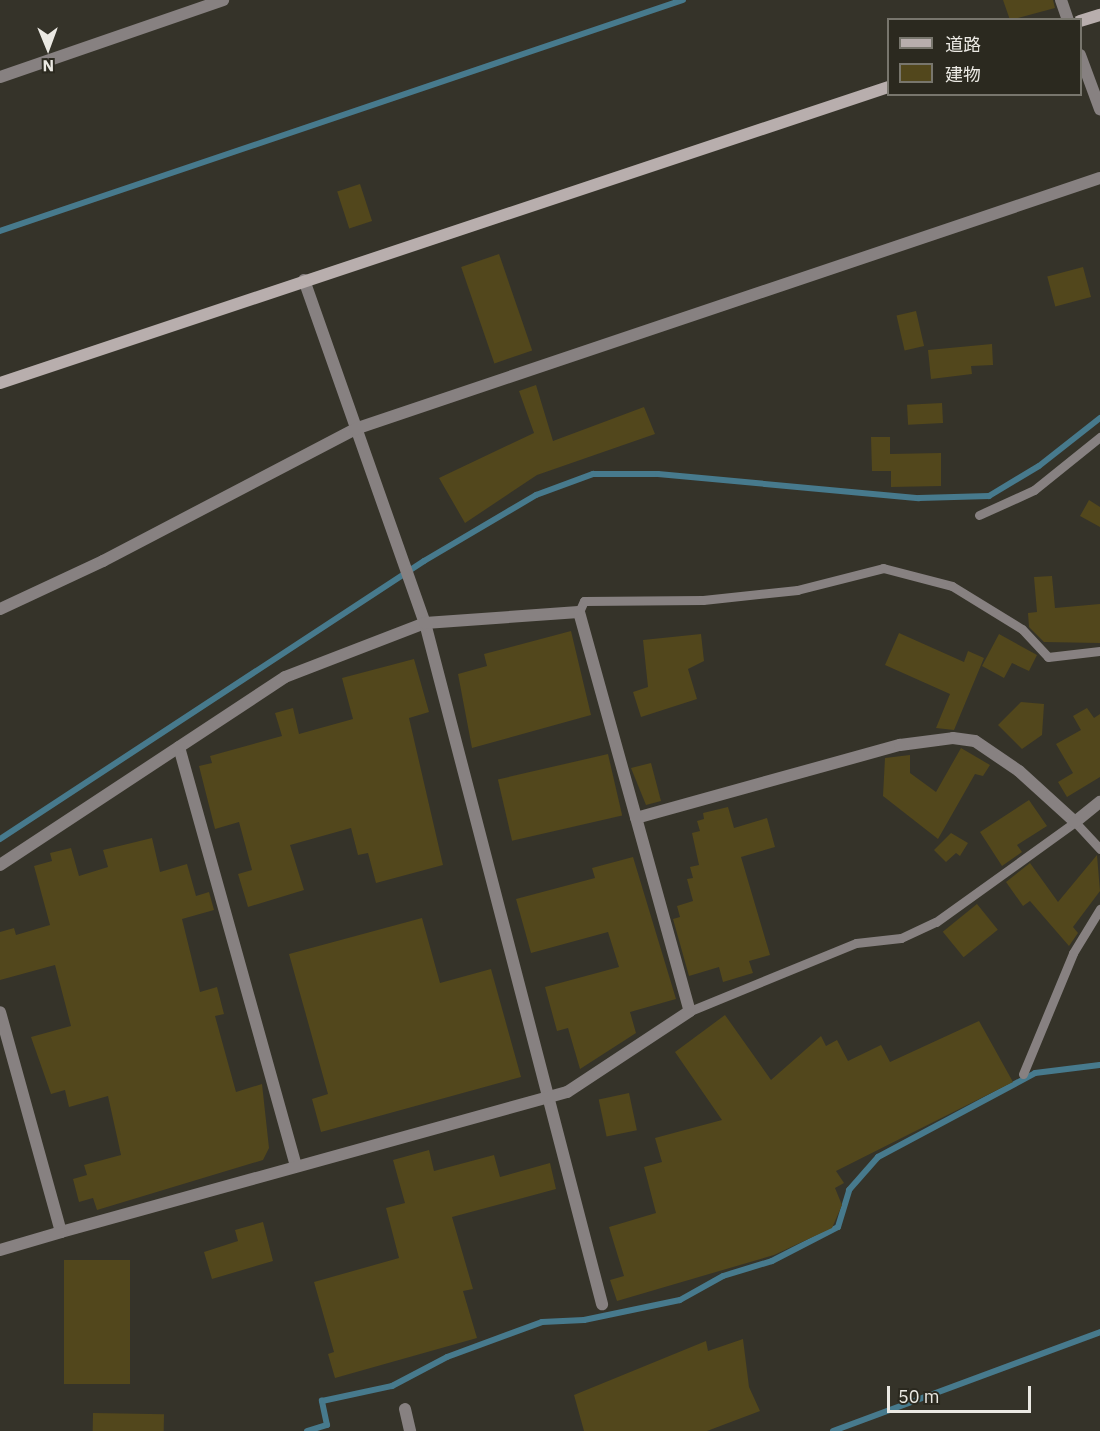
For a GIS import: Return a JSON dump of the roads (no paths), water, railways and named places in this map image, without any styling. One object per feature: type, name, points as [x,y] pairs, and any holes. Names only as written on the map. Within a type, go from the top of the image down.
[{"type":"street","points":[[0,77],[224,0]]},
{"type":"street","points":[[1061,0],[1067,18]]},
{"type":"street","points":[[1082,20],[1100,15]]},
{"type":"street","points":[[1082,60],[1100,109]]},
{"type":"street","points":[[0,383],[887,87]]},
{"type":"street","points":[[0,609],[103,561],[355,429],[1100,177]]},
{"type":"street","points":[[304,280],[425,623],[545,1098],[602,1304]]},
{"type":"street","points":[[0,866],[285,677],[425,623],[579,612],[690,1011],[567,1092],[295,1163],[0,1250]]},
{"type":"street","points":[[636,818],[900,745],[953,738],[975,741],[1019,771],[1075,822],[1100,802]]},
{"type":"street","points":[[179,747],[295,1163]]},
{"type":"street","points":[[0,1012],[61,1232]]},
{"type":"street","points":[[405,1409],[410,1431]]},
{"type":"lane","points":[[979,515],[1034,490],[1100,437]]},
{"type":"lane","points":[[579,612],[584,600],[703,600],[797,590],[883,568],[952,586],[1022,629],[1048,657],[1100,651]]},
{"type":"lane","points":[[690,1011],[856,942],[901,938],[936,922],[1075,822],[1100,849]]},
{"type":"lane","points":[[1023,1074],[1073,953],[1100,909]]},
{"type":"waterway","points":[[0,231],[683,0]]},
{"type":"waterway","points":[[0,839],[424,561],[536,495],[593,474],[658,474],[919,498],[989,496],[1039,466],[1100,418]]},
{"type":"waterway","points":[[307,1431],[327,1425],[322,1401],[392,1386],[447,1357],[542,1322],[584,1320],[680,1300],[723,1276],[772,1261],[838,1227],[849,1190],[878,1157],[1035,1073],[1100,1065]]},
{"type":"waterway","points":[[833,1431],[1100,1332]]}]
